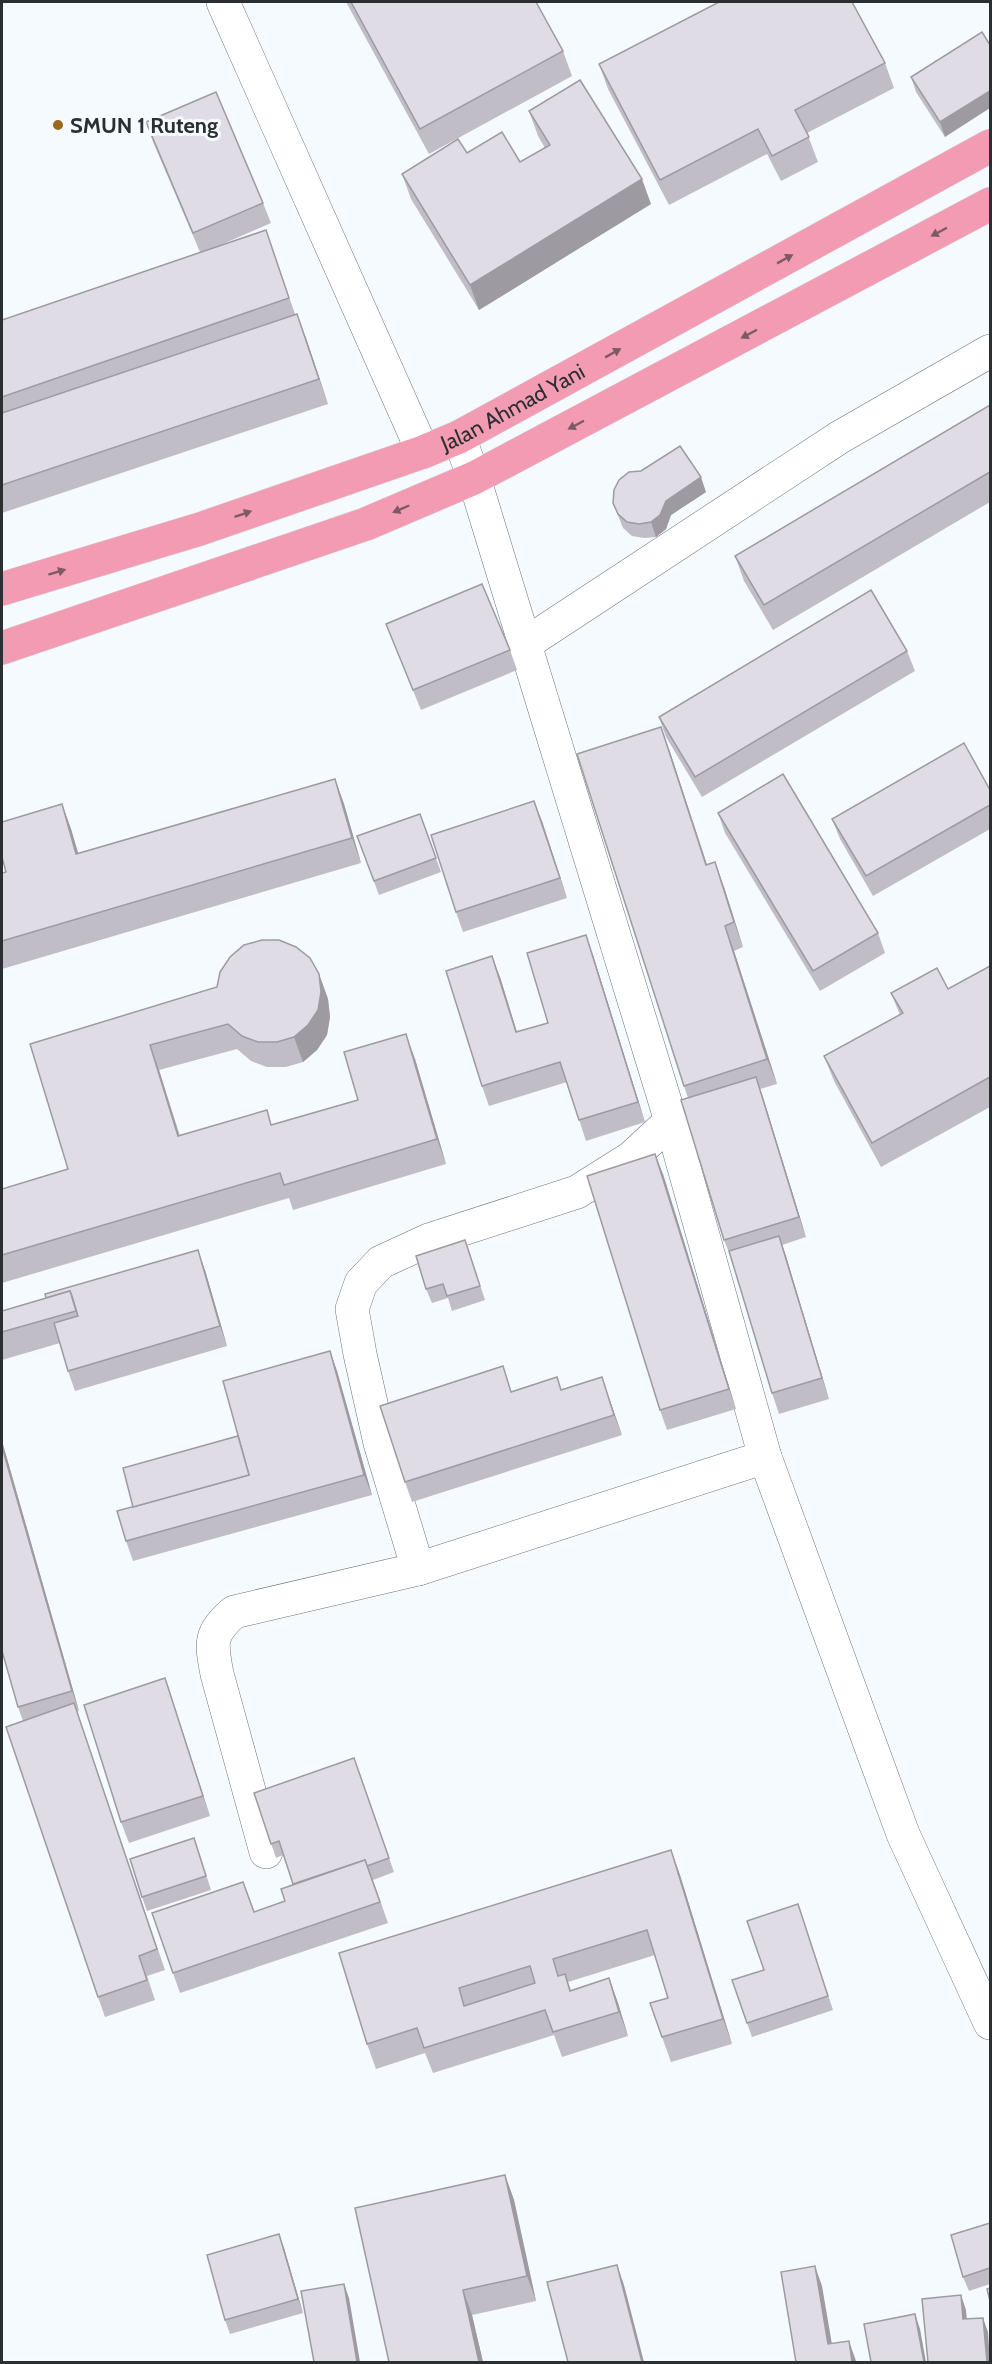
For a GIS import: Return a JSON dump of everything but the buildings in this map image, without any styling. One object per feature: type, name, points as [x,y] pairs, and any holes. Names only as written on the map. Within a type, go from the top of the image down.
[{"type":"highway","name":"Jalan Ahmad Yani","points":[[2,590],[200,529],[423,452],[459,437],[990,146]]},
{"type":"highway","name":"Jalan Ahmad Yani","points":[[2,648],[366,524],[474,478],[990,204]]},
{"type":"street","points":[[223,2],[423,452]]},
{"type":"street","points":[[525,644],[840,437],[990,351]]},
{"type":"street","points":[[459,437],[474,478],[671,1121],[765,1457],[903,1834],[990,2023]]},
{"type":"street","points":[[418,1569],[380,1443],[360,1354],[352,1309],[361,1283],[381,1262],[429,1240],[577,1192],[631,1158],[671,1121]]},
{"type":"street","points":[[266,1852],[217,1674],[212,1647],[218,1627],[234,1612],[418,1569],[765,1457]]},
{"type":"place","name":"SMUN 1 Ruteng","points":[[58,125]]}]
